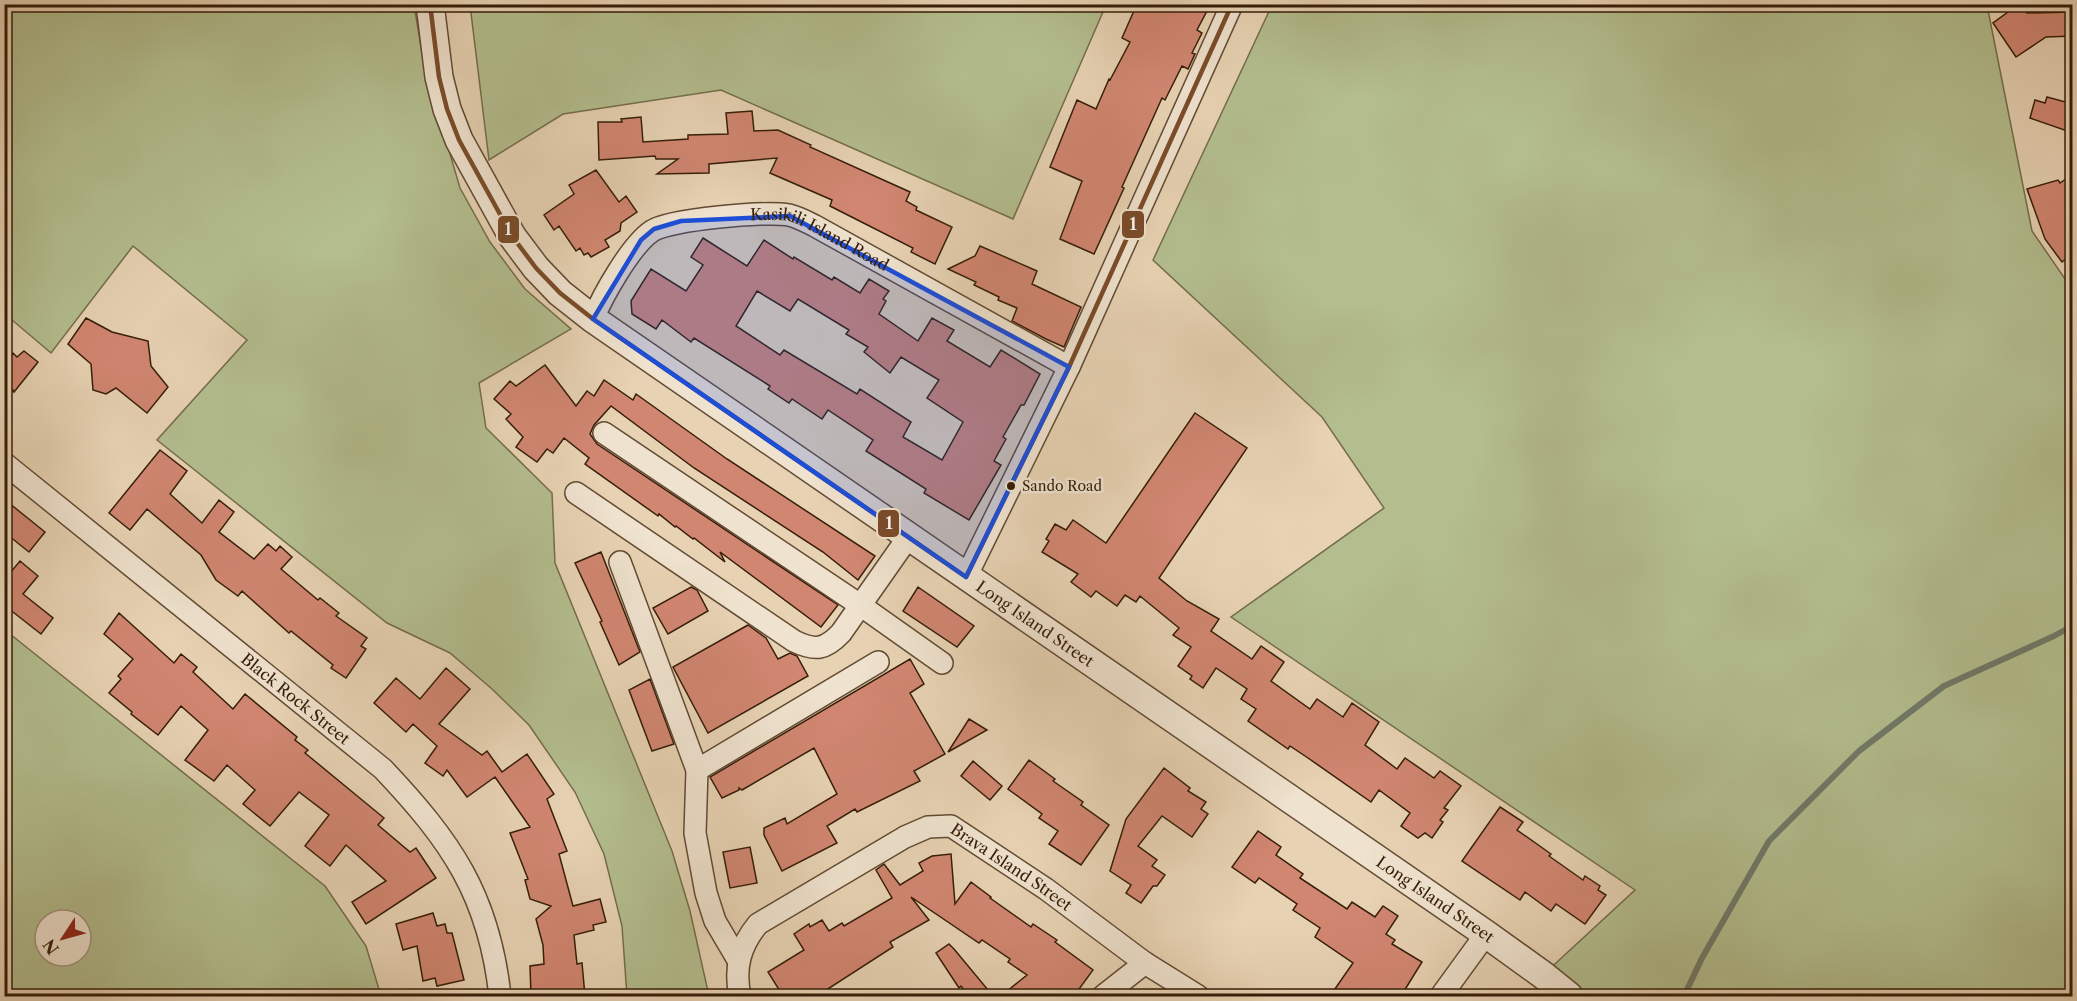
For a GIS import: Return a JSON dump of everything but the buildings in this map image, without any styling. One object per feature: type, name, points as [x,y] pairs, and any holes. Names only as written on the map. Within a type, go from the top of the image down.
[{"type":"street","name":"Long Island Street","points":[[430,4],[439,77],[459,140],[512,236],[560,293],[593,319],[1486,934],[1569,996]]},
{"type":"street","points":[[966,576],[1069,367],[1232,4]]},
{"type":"street","name":"Kasikili Island Road","points":[[593,319],[629,256],[641,240],[654,229],[681,221],[773,214],[790,216],[815,226],[1069,367]]},
{"type":"street","points":[[604,433],[860,605],[942,663]]},
{"type":"street","name":"Black Rock Street","points":[[4,463],[382,769],[411,798],[463,869],[482,910],[496,964],[500,996]]},
{"type":"street","points":[[576,492],[806,647],[819,648],[832,642],[841,633],[909,536]]},
{"type":"street","points":[[620,562],[698,770],[695,833],[706,893],[716,921],[738,960]]},
{"type":"street","points":[[698,770],[878,662]]},
{"type":"street","name":"Brava Island Street","points":[[740,996],[737,984],[738,960],[747,937],[758,924],[905,837],[928,827],[951,826],[1046,890],[1145,963],[1198,996]]},
{"type":"street","points":[[1441,996],[1486,934]]},
{"type":"street","points":[[1103,996],[1145,963]]},
{"type":"highlighted area","points":[[790,216],[1069,367],[966,577],[593,319],[641,240],[654,229],[681,221]]},
{"type":"green space","points":[[470,4],[1106,5],[1013,219],[721,90],[563,114],[489,160]]},
{"type":"green space","points":[[4,5],[414,5],[424,65],[460,188],[490,242],[525,289],[571,329],[479,383],[486,428],[552,493],[555,563],[672,851],[690,911],[709,996],[627,996],[622,926],[604,854],[575,792],[529,725],[450,653],[387,623],[157,440],[247,340],[133,246],[51,353],[5,314]]},
{"type":"green space","points":[[1272,5],[1987,5],[2032,231],[2072,289],[2072,996],[1565,996],[1543,975],[1635,890],[1231,617],[1384,508],[1322,417],[1153,260]]},
{"type":"green space","points":[[5,630],[325,886],[366,946],[381,996],[5,996]]},
{"type":"waterway","points":[[1684,996],[1702,958],[1769,841],[1859,751],[1944,686],[2072,626]]},
{"type":"transit line","name":"1","points":[[430,4],[439,77],[447,109],[459,140],[512,236],[536,268],[560,293],[593,319],[966,577],[1069,367],[1232,4]]},
{"type":"place","name":"Sando Road","points":[[1011,486]]}]
